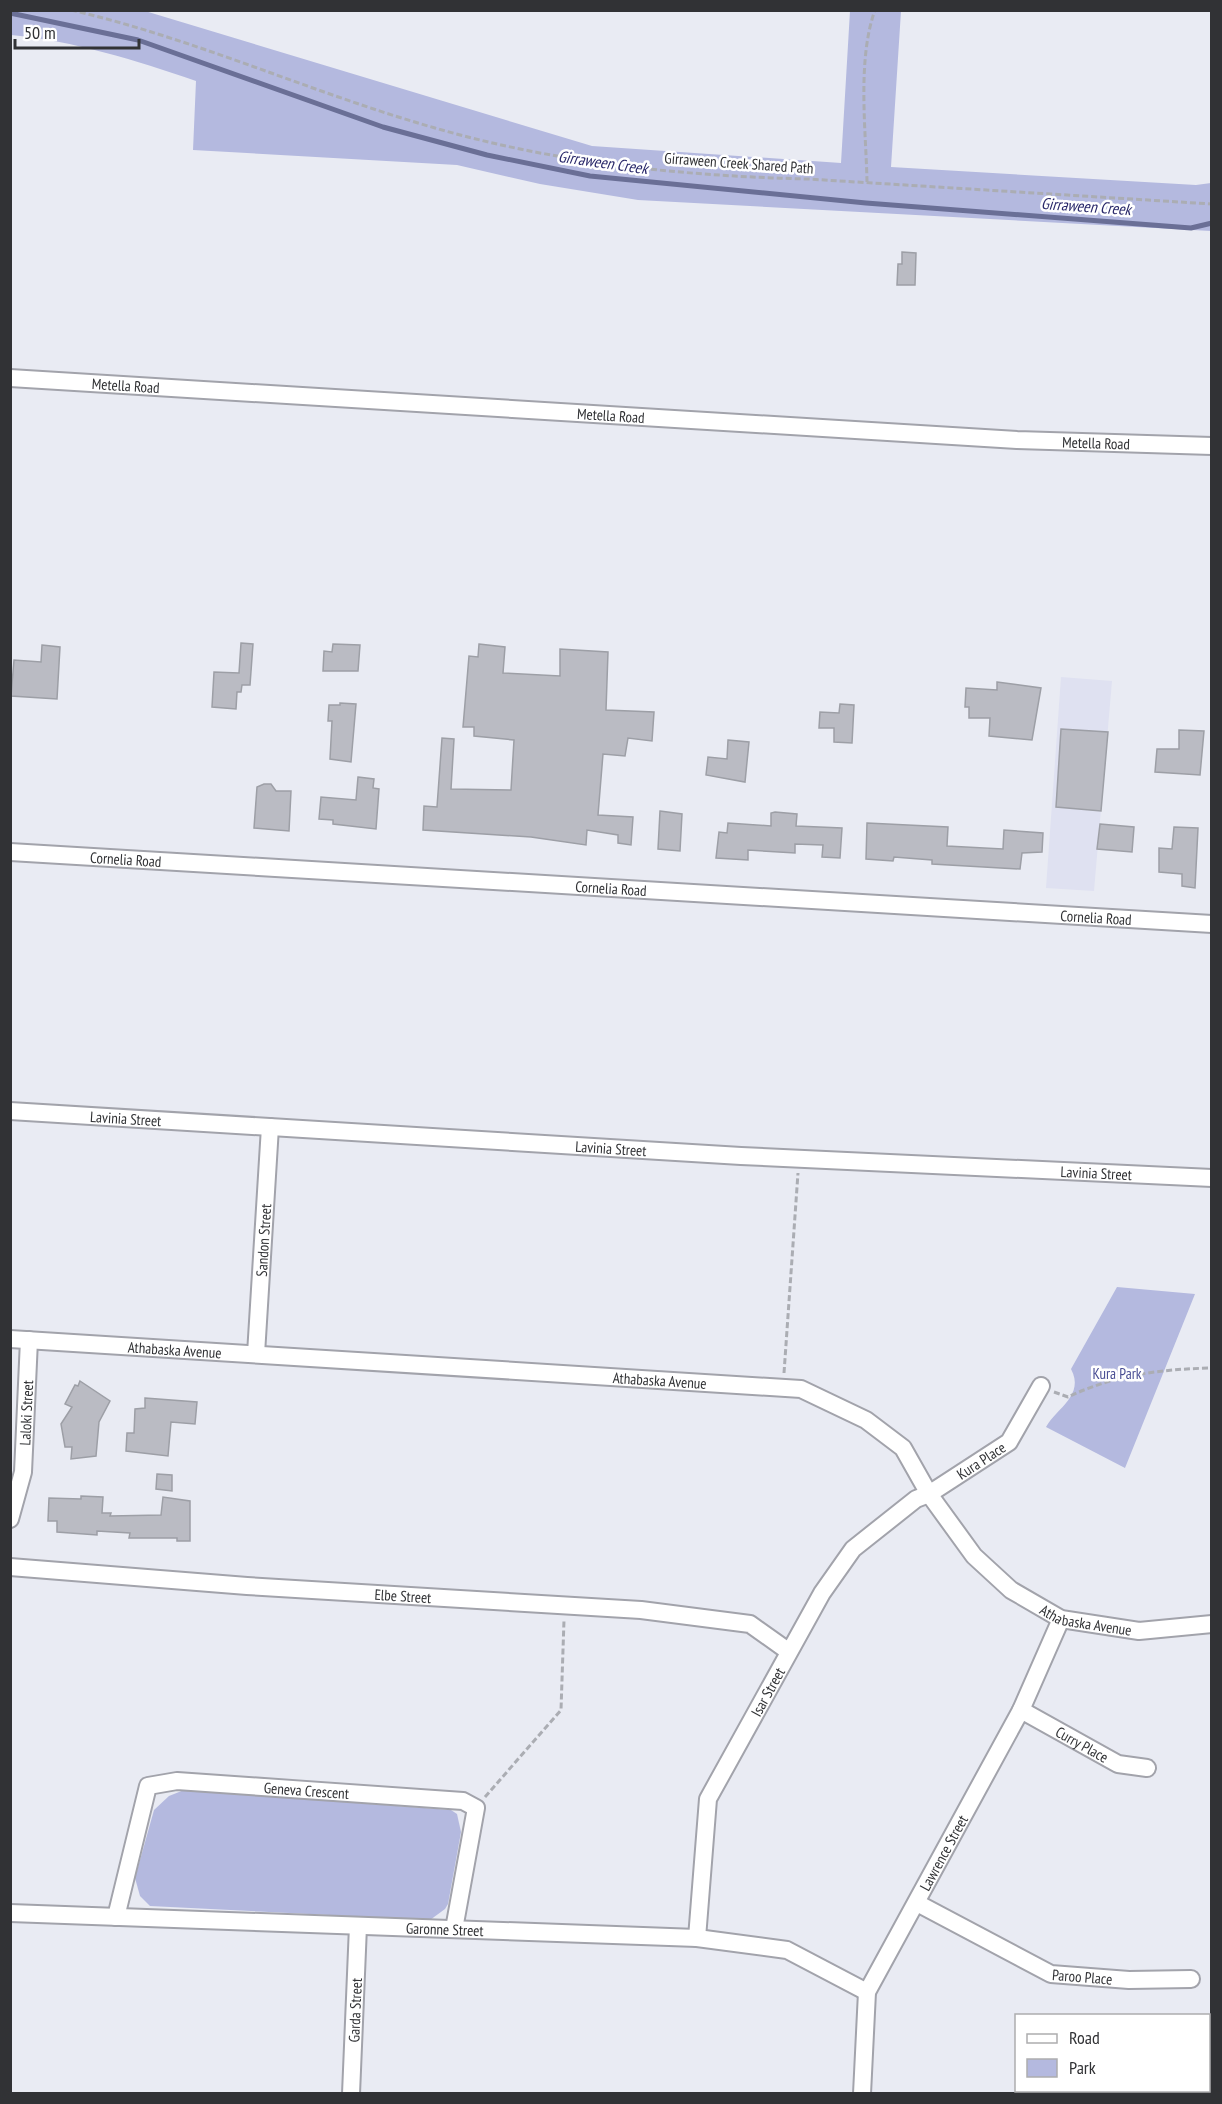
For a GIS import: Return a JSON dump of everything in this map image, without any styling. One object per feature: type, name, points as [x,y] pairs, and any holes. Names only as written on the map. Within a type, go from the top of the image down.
[{"type":"street","name":"Metella Road","points":[[10,378],[1017,440],[1212,446]]},
{"type":"street","name":"Cornelia Road","points":[[10,852],[1212,924]]},
{"type":"street","name":"Lavinia Street","points":[[10,1111],[799,1159],[1212,1178]]},
{"type":"street","name":"Sandon Street","points":[[256,1354],[270,1127]]},
{"type":"street","name":"Athabaska Avenue","points":[[10,1340],[801,1389],[866,1420],[903,1448],[929,1494],[974,1556],[1011,1590],[1061,1619],[1138,1631],[1212,1624]]},
{"type":"street","name":"Laloki Street","points":[[10,1519],[20,1489],[24,1463],[28,1340]]},
{"type":"street","name":"Kura Place","points":[[929,1494],[1008,1442],[1041,1386]]},
{"type":"street","name":"Isar Street","points":[[697,1938],[708,1799],[788,1651],[822,1593],[853,1549],[916,1498],[929,1494]]},
{"type":"street","name":"Elbe Street","points":[[10,1567],[247,1586],[641,1610],[750,1624],[788,1651]]},
{"type":"street","name":"Lawrence Street","points":[[862,2094],[867,1992],[1021,1710],[1061,1619]]},
{"type":"street","name":"Curry Place","points":[[1021,1710],[1118,1764],[1147,1768]]},
{"type":"street","name":"Geneva Crescent","points":[[116,1917],[148,1786],[177,1781],[463,1801],[476,1808]]},
{"type":"street","points":[[454,1929],[476,1808]]},
{"type":"street","name":"Paroo Place","points":[[917,1903],[1051,1974],[1129,1980],[1191,1979]]},
{"type":"street","name":"Garonne Street","points":[[10,1913],[697,1938],[788,1950],[867,1992]]},
{"type":"street","name":"Garda Street","points":[[351,2094],[358,1926]]},
{"type":"path","name":"Girraween Creek Shared Path","points":[[71,10],[212,51],[436,128],[599,165],[749,178],[867,182],[1212,204]]},
{"type":"path","points":[[867,182],[866,70],[869,28],[875,10]]},
{"type":"path","points":[[783,1388],[799,1159]]},
{"type":"path","points":[[1041,1386],[1068,1397],[1118,1379],[1164,1369],[1212,1368]]},
{"type":"path","points":[[476,1808],[561,1710],[565,1606]]},
{"type":"shaded area","points":[[1061,677],[1112,681],[1094,891],[1046,888]]},
{"type":"green space","points":[[11,10],[145,11],[592,146],[841,163],[850,11],[901,11],[891,167],[1196,185],[1211,183],[1211,231],[638,200],[540,184],[457,165],[193,150],[196,81],[104,52],[11,35]]},
{"type":"green space","name":"Kura Park","points":[[1117,1287],[1195,1294],[1125,1468],[1046,1427],[1072,1394],[1075,1386],[1071,1369]]},
{"type":"green space","points":[[184,1790],[451,1810],[457,1814],[461,1832],[448,1904],[430,1920],[150,1906],[140,1896],[135,1878],[154,1810],[169,1796]]},
{"type":"building","points":[[902,252],[916,253],[915,285],[897,285],[898,264],[902,264]]},
{"type":"building","points":[[241,643],[253,644],[250,685],[242,685],[241,692],[237,692],[236,709],[212,707],[214,672],[239,673]]},
{"type":"building","points":[[333,644],[360,645],[358,671],[323,671],[324,651],[332,652]]},
{"type":"building","points":[[479,644],[505,647],[503,673],[560,676],[560,649],[608,652],[606,710],[654,712],[652,741],[628,738],[625,756],[603,754],[598,815],[633,817],[631,845],[618,843],[618,835],[587,830],[586,845],[531,837],[423,830],[424,806],[437,807],[442,738],[454,739],[451,789],[511,790],[514,740],[474,736],[474,727],[463,727],[469,656],[478,657]]},
{"type":"building","points":[[42,645],[60,647],[57,699],[11,696],[14,660],[41,662]]},
{"type":"building","points":[[997,682],[1041,688],[1032,740],[989,736],[990,718],[969,718],[969,707],[965,707],[966,688],[997,690]]},
{"type":"building","points":[[340,703],[356,704],[351,762],[330,759],[332,721],[328,721],[329,705],[340,705]]},
{"type":"building","points":[[840,704],[854,705],[852,743],[834,742],[834,728],[819,728],[820,712],[839,713]]},
{"type":"building","points":[[1061,729],[1108,732],[1101,811],[1056,807]]},
{"type":"building","points":[[1179,730],[1204,731],[1200,775],[1155,772],[1157,749],[1179,749]]},
{"type":"building","points":[[728,740],[749,742],[745,782],[706,775],[708,757],[727,759]]},
{"type":"building","points":[[358,777],[374,779],[373,788],[379,789],[376,829],[333,824],[333,820],[319,819],[321,797],[356,800]]},
{"type":"building","points":[[271,784],[276,791],[291,791],[289,831],[254,828],[257,787]]},
{"type":"building","points":[[660,811],[682,814],[680,851],[658,849]]},
{"type":"building","points":[[771,813],[797,814],[796,826],[842,828],[840,858],[822,857],[823,845],[795,844],[795,853],[748,850],[748,860],[716,858],[719,832],[727,833],[728,823],[771,826]]},
{"type":"building","points":[[867,823],[948,827],[947,846],[1003,849],[1004,830],[1043,833],[1042,852],[1022,853],[1020,869],[932,864],[932,860],[894,857],[893,861],[866,859]]},
{"type":"building","points":[[1100,824],[1134,827],[1132,852],[1097,849]]},
{"type":"building","points":[[1174,827],[1198,828],[1195,888],[1182,886],[1182,874],[1159,872],[1159,848],[1172,849]]},
{"type":"building","points":[[80,1381],[110,1401],[99,1422],[96,1456],[71,1459],[72,1447],[65,1447],[61,1424],[72,1407],[65,1404],[75,1385],[78,1386]]},
{"type":"building","points":[[145,1398],[197,1402],[195,1424],[171,1422],[168,1456],[126,1451],[127,1433],[134,1433],[135,1409],[145,1408]]},
{"type":"building","points":[[157,1474],[172,1475],[172,1491],[156,1489]]},
{"type":"building","points":[[81,1496],[103,1497],[102,1513],[111,1513],[110,1516],[161,1515],[163,1497],[190,1501],[190,1541],[177,1541],[177,1538],[129,1538],[130,1533],[97,1531],[97,1535],[57,1532],[57,1521],[48,1521],[49,1498],[81,1499]]},
{"type":"waterway","name":"Girraween Creek","points":[[10,13],[138,40],[383,127],[487,155],[590,176],[866,203],[1191,228],[1212,223]]}]
